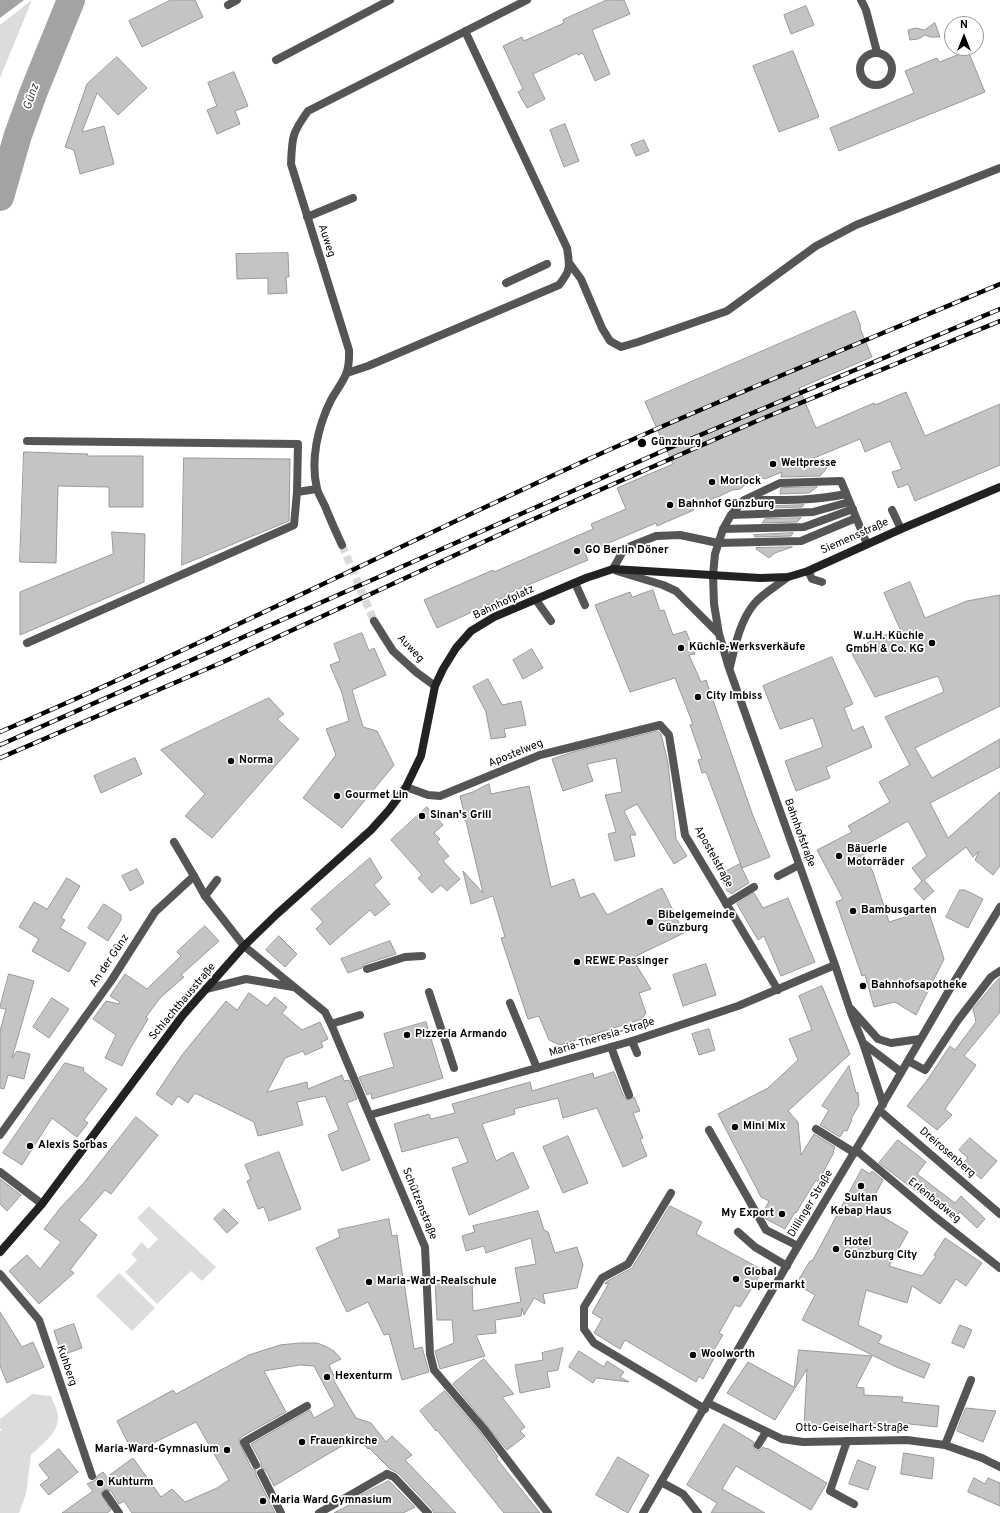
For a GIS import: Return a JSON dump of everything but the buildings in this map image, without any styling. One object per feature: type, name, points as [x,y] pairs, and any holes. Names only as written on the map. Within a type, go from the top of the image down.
[{"type":"main road","name":"Siemensstraße","points":[[713,576],[760,578],[788,577],[808,571],[900,528],[1000,487]]},
{"type":"main road","name":"Bahnhofplatz","points":[[406,787],[421,756],[435,686],[442,669],[456,648],[471,631],[494,617],[575,583],[613,570],[686,573],[713,576]]},
{"type":"main road","name":"Schlachthausstraße","points":[[0,1252],[42,1204],[183,1015],[244,946],[277,914],[371,830],[389,810],[406,787]]},
{"type":"street","points":[[228,5],[238,0]]},
{"type":"street","points":[[276,60],[390,0]]},
{"type":"street","name":"Auweg","points":[[342,545],[317,489],[315,468],[317,439],[323,420],[332,400],[347,373],[350,364],[349,350],[291,164],[292,140],[296,128],[308,111],[527,0]]},
{"type":"street","points":[[861,0],[866,10],[877,52]]},
{"type":"street","points":[[465,31],[567,248],[570,264],[581,279],[602,328],[610,341],[621,347],[727,311],[816,246],[856,226],[1000,168]]},
{"type":"street","points":[[877,52],[887,56],[892,65],[891,76],[888,80],[878,84],[868,83],[864,79],[860,69],[863,59],[867,55],[877,52]]},
{"type":"street","points":[[307,217],[353,198]]},
{"type":"street","points":[[506,283],[547,264]]},
{"type":"street","points":[[347,373],[368,366],[559,285],[567,275],[570,264]]},
{"type":"street","points":[[27,441],[298,444],[297,492],[294,525],[27,643]]},
{"type":"street","points":[[744,500],[780,483],[841,481],[867,544]]},
{"type":"street","points":[[297,492],[317,489]]},
{"type":"street","points":[[744,500],[810,499],[851,506]]},
{"type":"street","name":"Bahnhofstraße","points":[[744,500],[723,529],[714,561],[714,604],[719,634],[729,668],[848,1005],[863,1043],[881,1107]]},
{"type":"street","points":[[731,516],[813,512],[851,506]]},
{"type":"street","points":[[723,529],[804,527],[851,506]]},
{"type":"street","points":[[613,570],[626,548],[656,536],[680,534],[718,543],[801,540],[851,506]]},
{"type":"street","points":[[892,510],[900,528]]},
{"type":"street","name":"Bahnhofstraße","points":[[613,570],[663,585],[676,591],[719,634]]},
{"type":"street","points":[[808,571],[812,579],[822,582]]},
{"type":"street","points":[[729,668],[744,620],[754,603],[788,577]]},
{"type":"street","points":[[575,583],[585,605]]},
{"type":"street","points":[[536,600],[550,621]]},
{"type":"street","name":"Auweg","points":[[374,621],[393,651],[416,672],[435,686]]},
{"type":"street","name":"Apostelweg","points":[[406,787],[428,795],[440,796],[540,754],[660,725]]},
{"type":"street","name":"Apostelstraße","points":[[660,725],[670,735],[685,835],[778,990]]},
{"type":"street","points":[[174,842],[204,896],[244,946]]},
{"type":"street","points":[[778,876],[799,865]]},
{"type":"street","name":"An der Günz","points":[[0,1135],[111,981],[155,912],[194,876]]},
{"type":"street","points":[[204,896],[217,880]]},
{"type":"street","points":[[726,904],[754,887]]},
{"type":"street","name":"Dillinger Straße","points":[[643,1513],[950,987],[1000,907]]},
{"type":"street","name":"Schützenstraße","points":[[244,946],[325,1012],[425,1247],[430,1354],[434,1370],[484,1429],[548,1513]]},
{"type":"street","points":[[367,969],[404,957],[422,956]]},
{"type":"street","name":"Maria-Theresia-Straße","points":[[370,1115],[632,1041],[738,1006],[835,966]]},
{"type":"street","points":[[908,1061],[925,1070],[958,1020],[991,977],[1000,972]]},
{"type":"street","name":"Schützenstraße","points":[[206,990],[246,979],[294,987]]},
{"type":"street","points":[[429,992],[454,1068]]},
{"type":"street","points":[[510,1003],[537,1068]]},
{"type":"street","name":"Bahnhofstraße","points":[[848,1005],[878,1038],[891,1043],[920,1039]]},
{"type":"street","points":[[331,1024],[360,1014]]},
{"type":"street","points":[[632,1041],[637,1053]]},
{"type":"street","points":[[863,1043],[901,1072]]},
{"type":"street","points":[[612,1047],[629,1095]]},
{"type":"street","name":"Dreirosenberg","points":[[881,1107],[1000,1214]]},
{"type":"street","name":"Erlenbadweg","points":[[816,1129],[855,1151],[1000,1268]]},
{"type":"street","points":[[709,1130],[766,1230],[798,1246]]},
{"type":"street","points":[[0,1172],[42,1204]]},
{"type":"street","name":"Otto-Geiselhart-Straße","points":[[671,1193],[628,1264],[602,1278],[584,1307],[584,1329],[594,1343],[706,1406],[782,1439],[803,1442],[907,1440],[946,1445],[982,1458],[1000,1467]]},
{"type":"street","points":[[738,1232],[755,1247],[787,1266]]},
{"type":"street","name":"Kuhberg","points":[[0,1274],[39,1320],[92,1476]]},
{"type":"street","points":[[946,1445],[971,1380]]},
{"type":"street","points":[[256,1464],[244,1442],[307,1406]]},
{"type":"street","points":[[758,1445],[766,1432]]},
{"type":"street","points":[[847,1441],[830,1491],[854,1504]]},
{"type":"street","points":[[261,1473],[281,1513]]},
{"type":"street","points":[[319,1513],[387,1474],[394,1477],[428,1513]]},
{"type":"street","points":[[662,1482],[683,1494],[698,1513]]},
{"type":"street","points":[[106,1494],[119,1513]]},
{"type":"shaded area","points":[[0,0],[24,0],[0,18]]},
{"type":"shaded area","points":[[32,0],[0,78],[0,25]]},
{"type":"shaded area","points":[[149,1206],[216,1267],[202,1281],[191,1271],[157,1304],[125,1272],[137,1260],[131,1254],[142,1242],[148,1249],[158,1239],[137,1218]]},
{"type":"shaded area","points":[[119,1273],[155,1308],[132,1331],[96,1296]]},
{"type":"shaded area","points":[[32,1394],[51,1396],[57,1412],[58,1423],[49,1438],[31,1455],[26,1494],[19,1513],[0,1513],[0,1431],[2,1430],[0,1428],[0,1419]]},
{"type":"waterway","name":"Günz","points":[[0,197],[18,135],[71,0]]},
{"type":"tunnel","points":[[342,545],[374,621]]},
{"type":"railway","points":[[0,732],[146,667],[580,463],[737,394],[1000,284]]},
{"type":"railway","points":[[0,745],[674,446],[1000,309]]},
{"type":"railway","points":[[0,758],[223,662],[527,522],[759,420],[1000,321]]},
{"type":"place","name":"Günzburg","points":[[642,443]]},
{"type":"place","name":"Weltpresse","points":[[773,464]]},
{"type":"place","name":"Morlock","points":[[712,482]]},
{"type":"place","name":"Bahnhof Günzburg","points":[[670,505]]},
{"type":"place","name":"GO Berlin Döner","points":[[577,551]]},
{"type":"place","name":"W.u.H. Küchle GmbH & Co. KG","points":[[932,643]]},
{"type":"place","name":"Küchle-Werksverkäufe","points":[[681,648]]},
{"type":"place","name":"City Imbiss","points":[[698,697]]},
{"type":"place","name":"Norma","points":[[231,761]]},
{"type":"place","name":"Gourmet Lin","points":[[337,796]]},
{"type":"place","name":"Sinan's Grill","points":[[422,816]]},
{"type":"place","name":"Bäuerle Motorräder","points":[[839,856]]},
{"type":"place","name":"Bambusgarten","points":[[853,911]]},
{"type":"place","name":"Bibelgemeinde Günzburg","points":[[650,922]]},
{"type":"place","name":"REWE Passinger","points":[[577,962]]},
{"type":"place","name":"Bahnhofsapotheke","points":[[863,986]]},
{"type":"place","name":"Pizzeria Armando","points":[[407,1035]]},
{"type":"place","name":"Mini Mix","points":[[735,1127]]},
{"type":"place","name":"Alexis Sorbas","points":[[30,1146]]},
{"type":"place","name":"Sultan Kebap Haus","points":[[861,1186]]},
{"type":"place","name":"My Export","points":[[782,1214]]},
{"type":"place","name":"Hotel Günzburg City","points":[[836,1249]]},
{"type":"place","name":"Global Supermarkt","points":[[736,1279]]},
{"type":"place","name":"Maria-Ward-Realschule","points":[[369,1282]]},
{"type":"place","name":"Woolworth","points":[[693,1355]]},
{"type":"place","name":"Hexenturm","points":[[327,1377]]},
{"type":"place","name":"Frauenkirche","points":[[302,1442]]},
{"type":"place","name":"Maria-Ward-Gymnasium","points":[[227,1450]]},
{"type":"place","name":"Kuhturm","points":[[100,1483]]},
{"type":"place","name":"Maria Ward Gymnasium","points":[[263,1501]]}]
